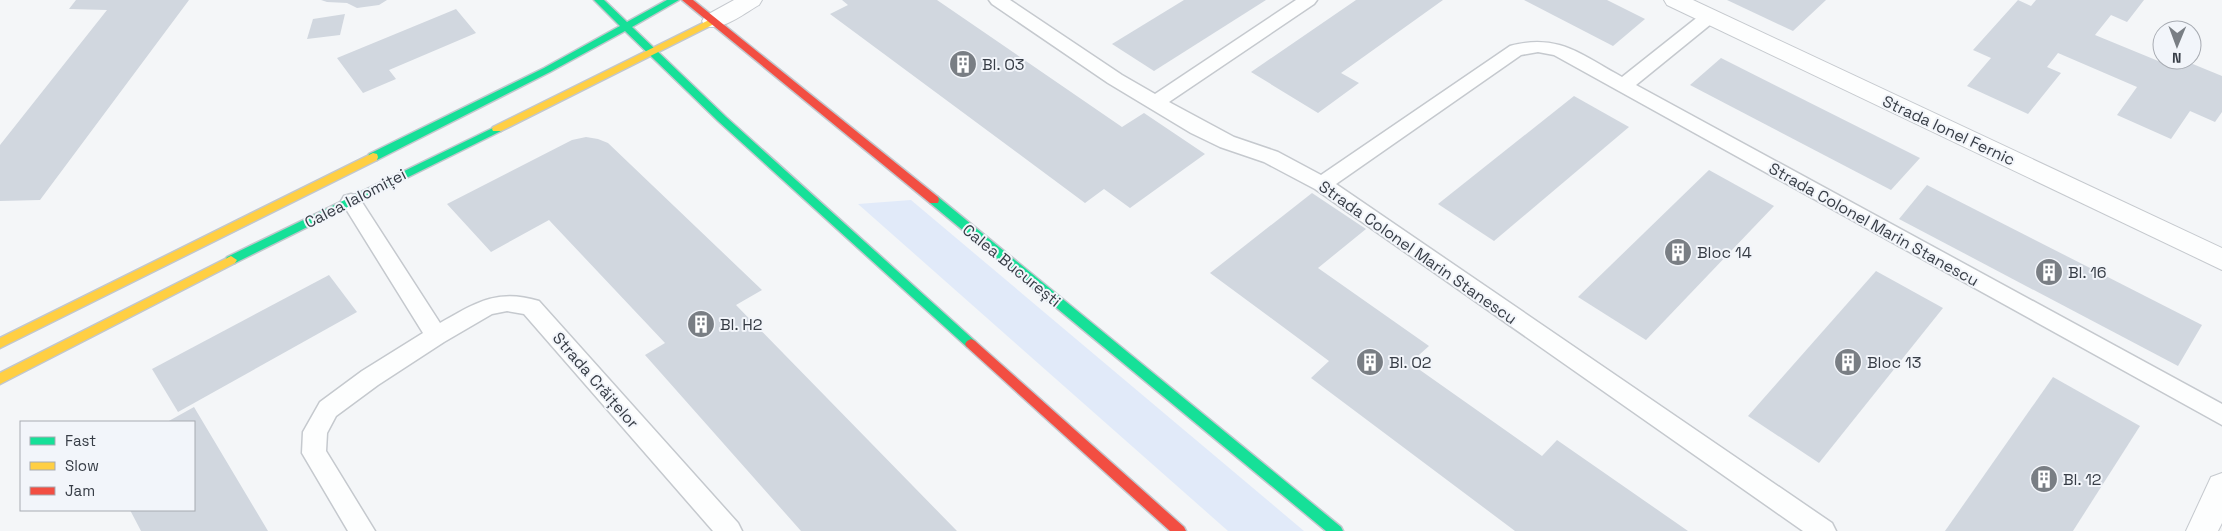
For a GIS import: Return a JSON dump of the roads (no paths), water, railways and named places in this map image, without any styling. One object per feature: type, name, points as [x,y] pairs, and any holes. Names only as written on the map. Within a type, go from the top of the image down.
[{"type":"main road","points":[[598,0],[722,119],[1179,531]]},
{"type":"main road","name":"Calea Ialomiței","points":[[0,343],[522,83],[674,0]]},
{"type":"main road","name":"Calea București","points":[[687,0],[923,191],[1336,531]]},
{"type":"main road","name":"Calea Ialomiței","points":[[0,379],[351,201],[713,21]]},
{"type":"street","points":[[713,21],[751,0]]},
{"type":"street","name":"Strada Ionel Fernic","points":[[1675,0],[2222,260]]},
{"type":"street","points":[[2202,531],[2222,486]]},
{"type":"lane","name":"Strada Colonel Marin Stanescu","points":[[998,0],[1115,79],[1198,128],[1227,142],[1271,157],[1322,184],[1411,248],[1823,531]]},
{"type":"lane","points":[[1155,102],[1308,0]]},
{"type":"lane","points":[[1623,86],[1710,16]]},
{"type":"lane","name":"Strada Colonel Marin Stanescu","points":[[1322,184],[1516,50],[1538,46],[1559,50],[2222,415]]},
{"type":"lane","points":[[351,201],[436,336]]},
{"type":"lane","name":"Strada Crăițelor","points":[[362,531],[314,453],[315,432],[328,409],[370,378],[436,336],[487,307],[507,303],[531,307],[729,531]]},
{"type":"place","name":"Bl. O3","points":[[963,64]]},
{"type":"place","name":"Bloc 14","points":[[1678,252]]},
{"type":"place","name":"Bl. 16","points":[[2049,272]]},
{"type":"place","name":"Bl. H2","points":[[701,324]]},
{"type":"place","name":"Bl. O2","points":[[1370,362]]},
{"type":"place","name":"Bloc 13","points":[[1848,362]]},
{"type":"place","name":"Bl. 12","points":[[2044,479]]}]
